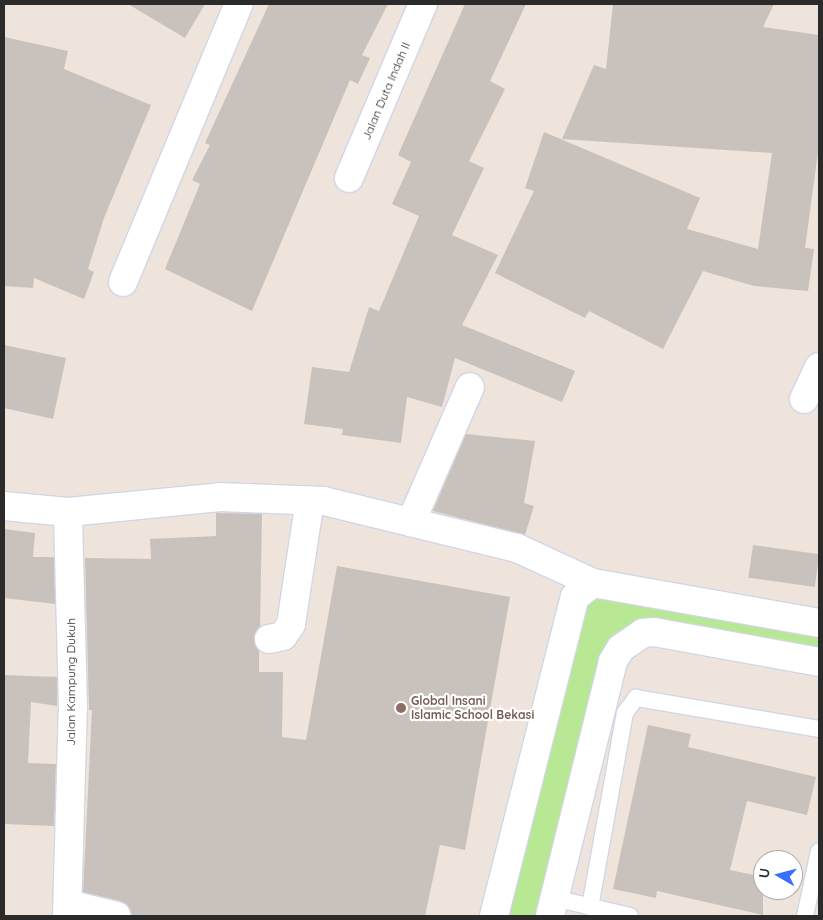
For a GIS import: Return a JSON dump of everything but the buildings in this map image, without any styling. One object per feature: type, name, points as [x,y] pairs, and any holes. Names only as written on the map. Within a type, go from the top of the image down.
[{"type":"street","points":[[122,282],[239,4]]},
{"type":"street","name":"Jalan Duta Indah II","points":[[349,178],[423,4]]},
{"type":"street","points":[[804,398],[819,367]]},
{"type":"street","points":[[411,522],[470,387]]},
{"type":"street","points":[[4,506],[68,512],[220,497],[310,500],[517,548],[592,583],[819,623]]},
{"type":"street","points":[[269,639],[283,636],[291,624],[310,500]]},
{"type":"street","name":"Jalan Kampung Dukuh","points":[[67,910],[73,706],[68,512]]},
{"type":"street","points":[[494,916],[567,613],[575,597],[592,583]]},
{"type":"street","points":[[552,907],[613,660],[630,640],[654,632],[819,662]]},
{"type":"street","points":[[67,910],[117,916]]},
{"type":"lane","points":[[590,907],[625,713],[636,698],[819,729]]},
{"type":"lane","points":[[804,916],[819,851]]},
{"type":"lane","points":[[552,907],[590,907],[630,916]]},
{"type":"green space","points":[[593,583],[819,623],[819,662],[630,640],[552,916],[494,916]]},
{"type":"place","name":"Global Insani Islamic School Bekasi","points":[[401,708]]}]
